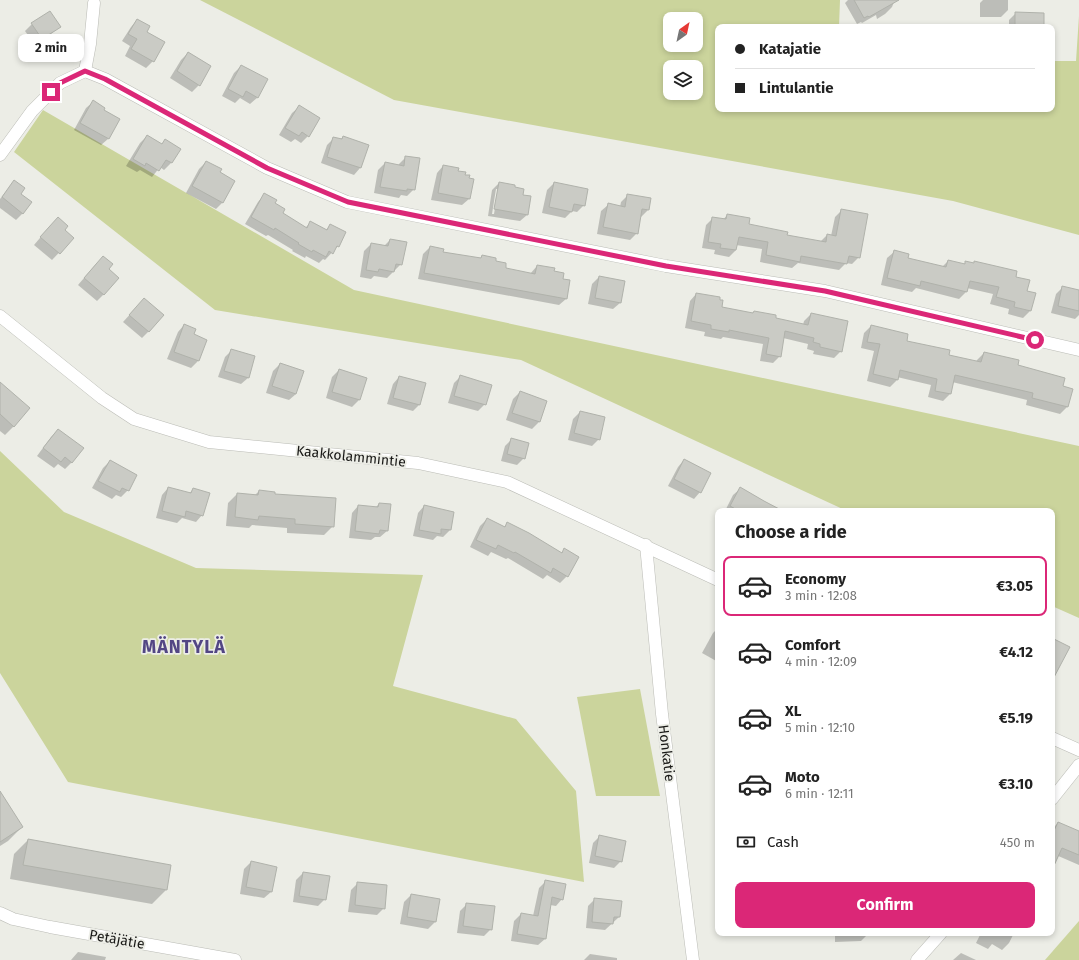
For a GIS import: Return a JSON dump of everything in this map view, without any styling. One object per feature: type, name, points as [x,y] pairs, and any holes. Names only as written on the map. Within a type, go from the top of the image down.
[{"type":"street","points":[[85,71],[90,44],[94,3]]},
{"type":"street","points":[[0,154],[32,111],[60,83],[85,71],[105,79],[267,168],[348,202],[666,266],[825,291],[1079,350]]},
{"type":"street","name":"Kaakkolammintie","points":[[0,316],[102,398],[134,419],[208,442],[418,463],[507,482],[646,545],[715,579]]},
{"type":"street","name":"Honkatie","points":[[646,545],[662,714],[694,960]]},
{"type":"street","points":[[1055,739],[1079,750]]},
{"type":"street","points":[[1055,795],[1079,765]]},
{"type":"street","name":"Petäjätie","points":[[0,913],[12,920],[234,960]]},
{"type":"street","points":[[917,960],[938,936]]},
{"type":"green space","points":[[200,0],[840,0],[839,24],[715,24],[715,112],[1055,112],[1055,61],[1076,61],[1079,16],[1079,235],[953,201],[394,100]]},
{"type":"green space","points":[[43,110],[354,290],[1079,446],[1079,618],[1055,607],[1055,508],[841,508],[521,360],[215,310],[14,152]]},
{"type":"green space","points":[[0,451],[64,512],[196,568],[423,575],[393,686],[516,719],[576,791],[584,882],[68,782],[0,673]]},
{"type":"green space","points":[[640,689],[660,796],[596,796],[577,697]]},
{"type":"green space","points":[[1079,921],[1079,960],[1045,960]]},
{"type":"building","points":[[854,0],[899,0],[869,17],[864,18]]},
{"type":"building","points":[[50,11],[61,27],[42,39],[31,23]]},
{"type":"building","points":[[1015,12],[1044,13],[1044,24],[1015,24]]},
{"type":"building","points":[[137,19],[150,26],[147,32],[165,42],[154,62],[131,49],[137,39],[128,34]]},
{"type":"building","points":[[188,52],[211,66],[200,86],[177,71]]},
{"type":"building","points":[[241,65],[268,79],[258,98],[246,91],[243,97],[228,89]]},
{"type":"building","points":[[93,100],[105,108],[104,110],[120,119],[109,139],[80,123]]},
{"type":"building","points":[[299,105],[320,118],[309,137],[302,132],[299,136],[285,128]]},
{"type":"building","points":[[147,135],[162,144],[165,139],[181,149],[172,163],[166,160],[159,171],[146,163],[145,166],[133,159]]},
{"type":"building","points":[[343,136],[369,145],[361,168],[327,157],[333,137],[342,139]]},
{"type":"building","points":[[405,156],[420,158],[415,190],[407,189],[407,191],[380,187],[385,162],[404,166]]},
{"type":"building","points":[[206,161],[222,169],[220,172],[235,181],[223,203],[192,186]]},
{"type":"building","points":[[443,165],[459,168],[458,171],[466,172],[465,175],[470,175],[469,178],[474,179],[470,199],[438,193]]},
{"type":"building","points":[[14,180],[25,188],[21,194],[32,202],[23,214],[2,197]]},
{"type":"building","points":[[499,182],[515,185],[515,187],[524,189],[523,195],[531,196],[528,215],[494,209]]},
{"type":"building","points":[[554,182],[588,189],[585,206],[574,204],[572,212],[549,207]]},
{"type":"building","points":[[264,193],[277,200],[275,203],[285,209],[283,213],[307,228],[310,221],[327,230],[330,224],[346,232],[339,247],[337,246],[333,254],[329,251],[326,257],[313,250],[312,252],[275,228],[274,230],[251,217]]},
{"type":"building","points":[[627,194],[651,198],[649,210],[642,209],[638,234],[603,227],[608,203],[625,207]]},
{"type":"building","points":[[841,209],[868,214],[860,258],[849,256],[847,264],[801,256],[800,262],[766,255],[768,242],[739,237],[736,250],[720,248],[721,244],[708,242],[712,217],[726,219],[727,214],[750,218],[749,224],[788,232],[787,235],[826,242],[827,234],[836,236]]},
{"type":"building","points":[[58,217],[68,226],[65,230],[74,238],[60,254],[40,237]]},
{"type":"building","points":[[390,239],[407,242],[402,265],[396,264],[394,272],[379,269],[378,272],[366,270],[371,243],[388,246]]},
{"type":"building","points":[[430,246],[444,249],[443,252],[481,258],[482,255],[496,258],[496,261],[506,263],[506,268],[535,274],[537,265],[555,268],[554,271],[564,273],[563,279],[570,280],[567,299],[424,273]]},
{"type":"building","points":[[894,250],[909,254],[908,258],[946,267],[948,260],[965,264],[965,261],[974,263],[974,261],[1017,271],[1016,277],[1030,280],[1027,291],[1036,293],[1031,311],[1014,307],[1015,302],[996,297],[999,287],[970,281],[967,292],[921,281],[920,286],[887,278]]},
{"type":"building","points":[[103,256],[113,264],[109,269],[119,278],[104,295],[84,278]]},
{"type":"building","points":[[599,276],[625,281],[621,303],[595,298]]},
{"type":"building","points":[[1062,286],[1079,290],[1079,311],[1058,306]]},
{"type":"building","points":[[696,293],[720,297],[720,300],[723,300],[722,307],[753,313],[754,311],[776,315],[776,318],[808,325],[811,313],[848,321],[842,352],[820,347],[820,344],[813,342],[814,338],[785,331],[781,357],[766,354],[769,338],[729,330],[729,332],[711,329],[711,325],[691,321]]},
{"type":"building","points":[[144,298],[164,315],[149,332],[129,315]]},
{"type":"building","points":[[184,324],[196,329],[194,334],[207,340],[199,361],[174,352]]},
{"type":"building","points":[[871,325],[908,334],[907,341],[950,350],[949,355],[981,362],[984,352],[1019,360],[1018,365],[1065,378],[1063,386],[1073,389],[1068,407],[1032,398],[1033,393],[955,375],[951,394],[935,391],[937,379],[900,370],[898,380],[873,374],[880,344],[867,342]]},
{"type":"building","points":[[231,349],[255,356],[249,378],[224,371]]},
{"type":"building","points":[[280,363],[304,371],[296,394],[272,386]]},
{"type":"building","points":[[339,369],[367,378],[360,400],[332,392]]},
{"type":"building","points":[[460,375],[492,385],[486,405],[454,396]]},
{"type":"building","points":[[399,376],[426,383],[420,405],[393,398]]},
{"type":"building","points":[[0,382],[30,408],[14,427],[0,414]]},
{"type":"building","points":[[520,391],[547,401],[540,422],[512,413]]},
{"type":"building","points":[[580,411],[605,417],[600,440],[574,433]]},
{"type":"building","points":[[58,429],[84,448],[72,463],[65,457],[61,462],[43,448]]},
{"type":"building","points":[[511,438],[529,443],[525,459],[507,454]]},
{"type":"building","points":[[684,459],[711,473],[701,493],[674,479]]},
{"type":"building","points":[[110,460],[137,475],[129,491],[122,488],[120,492],[98,481]]},
{"type":"building","points":[[168,487],[191,493],[193,488],[210,493],[203,516],[186,511],[185,517],[162,511]]},
{"type":"building","points":[[740,487],[777,508],[734,508],[730,506]]},
{"type":"building","points":[[259,490],[275,492],[275,494],[336,498],[334,527],[295,524],[295,519],[259,516],[258,520],[235,517],[237,493],[258,495]]},
{"type":"building","points":[[379,503],[391,504],[388,531],[380,530],[379,534],[355,531],[358,505],[378,507]]},
{"type":"building","points":[[424,505],[454,512],[451,530],[441,529],[441,534],[419,530]]},
{"type":"building","points":[[487,518],[505,527],[507,522],[529,533],[562,553],[564,548],[579,557],[568,577],[553,568],[551,573],[515,552],[514,553],[498,545],[496,549],[476,540]]},
{"type":"building","points":[[1055,640],[1070,647],[1055,675]]},
{"type":"building","points":[[0,791],[23,827],[0,842]]},
{"type":"building","points":[[1058,822],[1079,831],[1079,855],[1062,848],[1055,863],[1055,828]]},
{"type":"building","points":[[599,835],[626,841],[622,862],[595,856]]},
{"type":"building","points":[[28,839],[171,865],[167,890],[23,865]]},
{"type":"building","points":[[251,861],[277,867],[272,892],[246,887]]},
{"type":"building","points":[[303,872],[330,876],[326,900],[299,896]]},
{"type":"building","points":[[545,880],[566,884],[563,900],[552,897],[546,939],[517,934],[521,913],[538,916]]},
{"type":"building","points":[[357,882],[387,885],[385,909],[355,905]]},
{"type":"building","points":[[411,894],[440,899],[436,922],[407,917]]},
{"type":"building","points":[[594,898],[622,901],[620,917],[614,917],[613,924],[592,922]]},
{"type":"building","points":[[466,903],[495,906],[492,930],[463,926]]},
{"type":"district","name":"MÄNTYLÄ","points":[[184,647]]},
{"type":"route","points":[[51,92],[60,83],[85,71],[105,79],[267,168],[348,202],[666,266],[825,291],[1035,340]]}]
